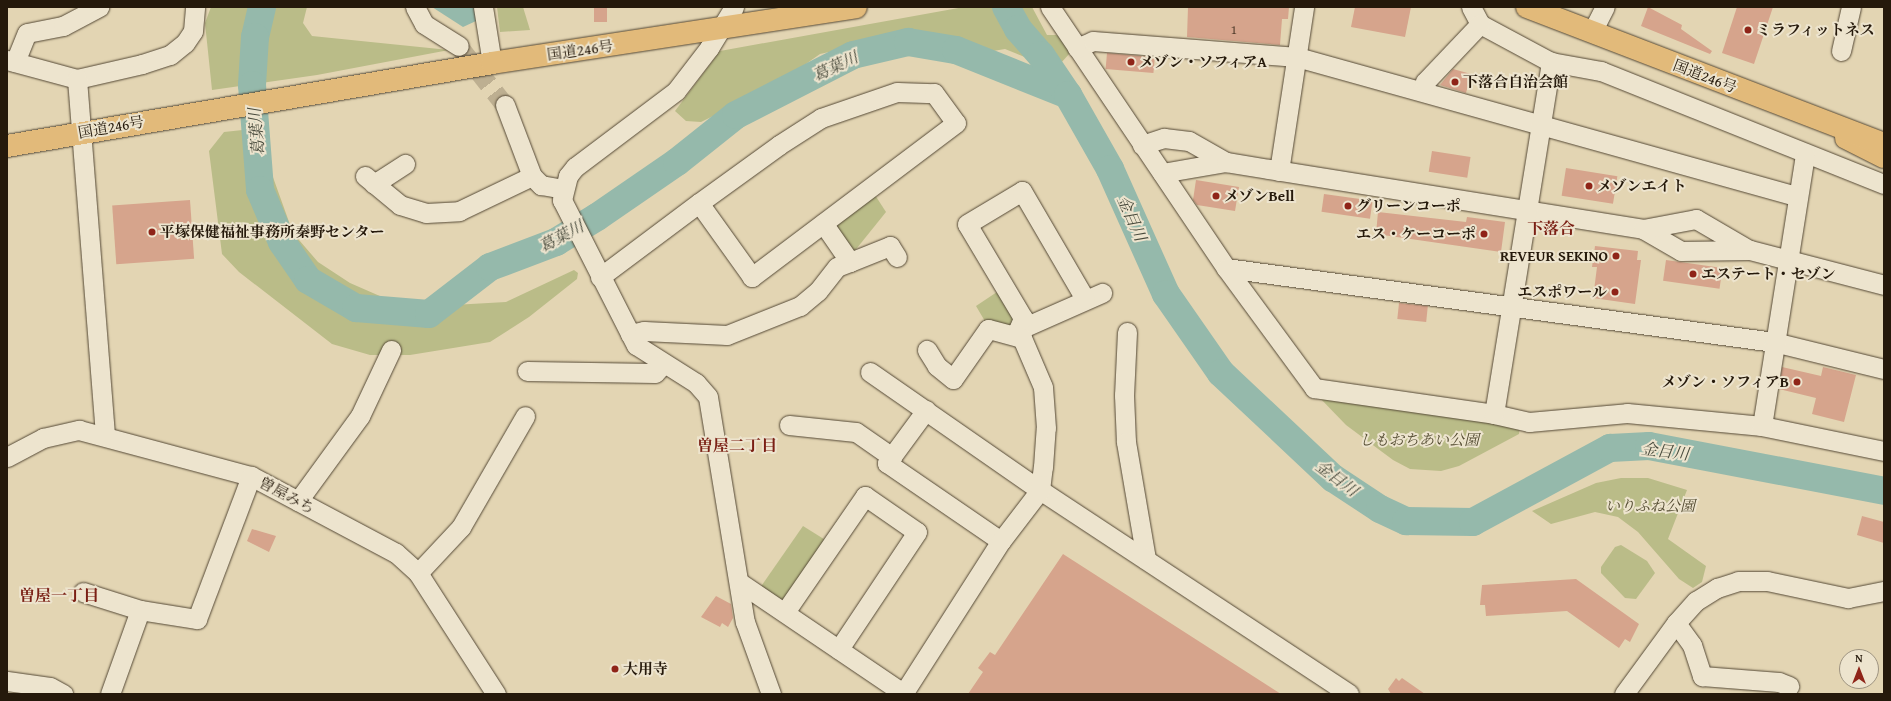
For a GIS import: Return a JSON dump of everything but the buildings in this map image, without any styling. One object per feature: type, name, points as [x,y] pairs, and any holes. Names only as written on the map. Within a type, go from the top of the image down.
[{"type":"main road","name":"国道246号","points":[[7,146],[80,132],[305,96],[492,63],[722,29],[856,7]]},
{"type":"main road","name":"国道246号","points":[[1527,7],[1884,144]]},
{"type":"main road","points":[[1761,97],[1884,157]]},
{"type":"street","points":[[99,7],[63,26],[27,34],[11,61],[76,79],[170,55],[193,31],[195,7]]},
{"type":"street","points":[[415,7],[424,24],[459,46]]},
{"type":"street","points":[[483,7],[492,63]]},
{"type":"street","points":[[734,7],[722,29],[676,91],[574,166],[564,189],[562,200],[597,271],[636,344],[663,364],[696,383],[708,397],[748,639],[771,694]]},
{"type":"street","points":[[1050,7],[1226,268],[1314,388],[1494,414],[1529,422],[1627,413],[1762,426],[1884,451]]},
{"type":"street","points":[[1279,171],[1304,7]]},
{"type":"street","points":[[1471,7],[1480,24],[1551,62],[1601,71],[1884,184]]},
{"type":"street","points":[[1592,32],[1605,7]]},
{"type":"street","points":[[1841,51],[1851,7]]},
{"type":"street","points":[[1422,90],[1425,82],[1480,24]]},
{"type":"street","points":[[1077,48],[1093,41],[1297,57],[1422,90],[1796,196]]},
{"type":"street","points":[[1494,414],[1551,62]]},
{"type":"street","points":[[76,79],[105,434]]},
{"type":"street","points":[[597,271],[699,203],[821,118],[897,92],[934,93],[956,123],[752,277],[699,203]]},
{"type":"street","points":[[505,105],[532,176],[541,185],[564,189]]},
{"type":"street","points":[[1142,145],[1164,138],[1189,141],[1226,162]]},
{"type":"street","points":[[1762,426],[1796,196],[1805,153]]},
{"type":"street","points":[[1162,173],[1226,162],[1643,229],[1696,220],[1750,250],[1884,285]]},
{"type":"street","points":[[405,164],[369,180],[400,205],[426,213],[459,211],[532,176]]},
{"type":"street","points":[[739,582],[903,693],[1001,541],[1040,490],[1046,428],[1043,387],[1020,334],[1023,318],[967,224],[1022,190],[1093,296],[1020,334],[988,329],[953,379],[937,366],[927,350]]},
{"type":"street","points":[[823,223],[850,262]]},
{"type":"street","points":[[1643,229],[1681,251],[1750,250]]},
{"type":"street","points":[[630,334],[644,331],[727,335],[800,306],[818,291],[837,267],[890,246],[897,257]]},
{"type":"street","points":[[1226,268],[1774,342],[1884,369]]},
{"type":"street","points":[[1127,332],[1124,395],[1126,442],[1146,559]]},
{"type":"street","points":[[298,501],[360,416],[391,350]]},
{"type":"street","points":[[527,371],[655,373],[663,364]]},
{"type":"street","points":[[870,372],[1040,490],[1348,694]]},
{"type":"street","points":[[926,410],[887,463],[1001,541]]},
{"type":"street","points":[[418,573],[461,527],[525,416]]},
{"type":"street","points":[[789,425],[809,420],[856,432],[892,457]]},
{"type":"street","name":"曽屋みち","points":[[7,456],[60,432],[80,430],[105,434],[251,476],[396,553],[418,573],[496,694]]},
{"type":"street","points":[[83,592],[140,610],[197,619],[251,476]]},
{"type":"street","points":[[785,612],[866,496],[917,532],[839,649]]},
{"type":"street","points":[[1624,694],[1676,623],[1696,601],[1717,588],[1738,581],[1766,581],[1848,598],[1882,599]]},
{"type":"street","points":[[110,694],[140,610]]},
{"type":"street","points":[[1676,623],[1692,645],[1702,676],[1779,682],[1788,686]]},
{"type":"street","points":[[7,681],[50,686],[63,694]]},
{"type":"green space","points":[[211,7],[307,7],[303,23],[312,36],[449,50],[317,75],[212,90],[205,23]]},
{"type":"green space","points":[[497,7],[523,7],[530,30],[500,32]]},
{"type":"green space","points":[[964,7],[1032,7],[1047,35],[1056,35],[1069,42],[1070,53],[1060,64],[1047,66],[1005,49],[993,51],[939,35],[901,36],[820,54],[776,85],[701,122],[686,121],[675,111],[720,51]]},
{"type":"green space","points":[[252,129],[260,141],[293,233],[318,262],[350,283],[389,300],[453,305],[506,302],[574,270],[578,273],[577,279],[529,317],[490,342],[410,355],[370,355],[332,344],[239,272],[222,254],[209,151],[224,132]]},
{"type":"green space","points":[[873,192],[886,212],[853,253],[833,229],[834,221]]},
{"type":"green space","points":[[1000,290],[1016,318],[1014,325],[1006,329],[990,320],[986,323],[976,306]]},
{"type":"green space","name":"しもおちあい公園","points":[[1317,395],[1520,424],[1519,434],[1459,466],[1441,471],[1410,469],[1393,460],[1346,425]]},
{"type":"green space","name":"いりふね公園","points":[[1621,478],[1648,478],[1687,490],[1668,539],[1706,566],[1702,582],[1693,588],[1679,579],[1638,532],[1618,517],[1595,512],[1551,524],[1532,511],[1596,483]]},
{"type":"green space","points":[[803,526],[827,541],[788,601],[780,602],[760,588]]},
{"type":"green space","points":[[1621,545],[1647,561],[1655,573],[1636,599],[1625,598],[1601,573],[1601,567],[1615,547]]},
{"type":"shaded area","points":[[432,7],[474,7],[476,21],[463,27]]},
{"type":"waterway","name":"葛葉川","points":[[262,7],[255,37],[252,85],[260,190],[282,242],[308,280],[356,308],[429,314],[490,267],[556,242],[597,217],[677,162],[736,115],[853,55],[908,42],[956,50],[1068,95]]},
{"type":"waterway","name":"金目川","points":[[1006,7],[1018,29],[1041,55],[1068,95],[1110,169],[1166,294],[1221,373],[1333,478],[1380,509],[1406,521],[1473,522],[1610,448],[1649,446],[1884,491]]},
{"type":"tunnel","points":[[459,46],[505,105]]},
{"type":"place","name":"ミラフィットネス","points":[[1748,30]]},
{"type":"place","name":"メゾン・ソフィアA","points":[[1131,62]]},
{"type":"place","name":"下落合自治会館","points":[[1455,82]]},
{"type":"place","name":"メゾンエイト","points":[[1589,186]]},
{"type":"place","name":"メゾンBell","points":[[1216,196]]},
{"type":"place","name":"グリーンコーポ","points":[[1348,206]]},
{"type":"place","name":"平塚保健福祉事務所秦野センター","points":[[152,232]]},
{"type":"place","name":"エス・ケーコーポ","points":[[1484,234]]},
{"type":"place","name":"REVEUR SEKINO","points":[[1616,256]]},
{"type":"place","name":"エステート・セゾン","points":[[1693,274]]},
{"type":"place","name":"エスポワール","points":[[1615,292]]},
{"type":"place","name":"メゾン・ソフィアB","points":[[1797,382]]},
{"type":"place","name":"大用寺","points":[[615,669]]},
{"type":"district","name":"下落合","points":[[1551,228]]},
{"type":"district","name":"曽屋二丁目","points":[[737,445]]},
{"type":"district","name":"曽屋一丁目","points":[[59,595]]}]
